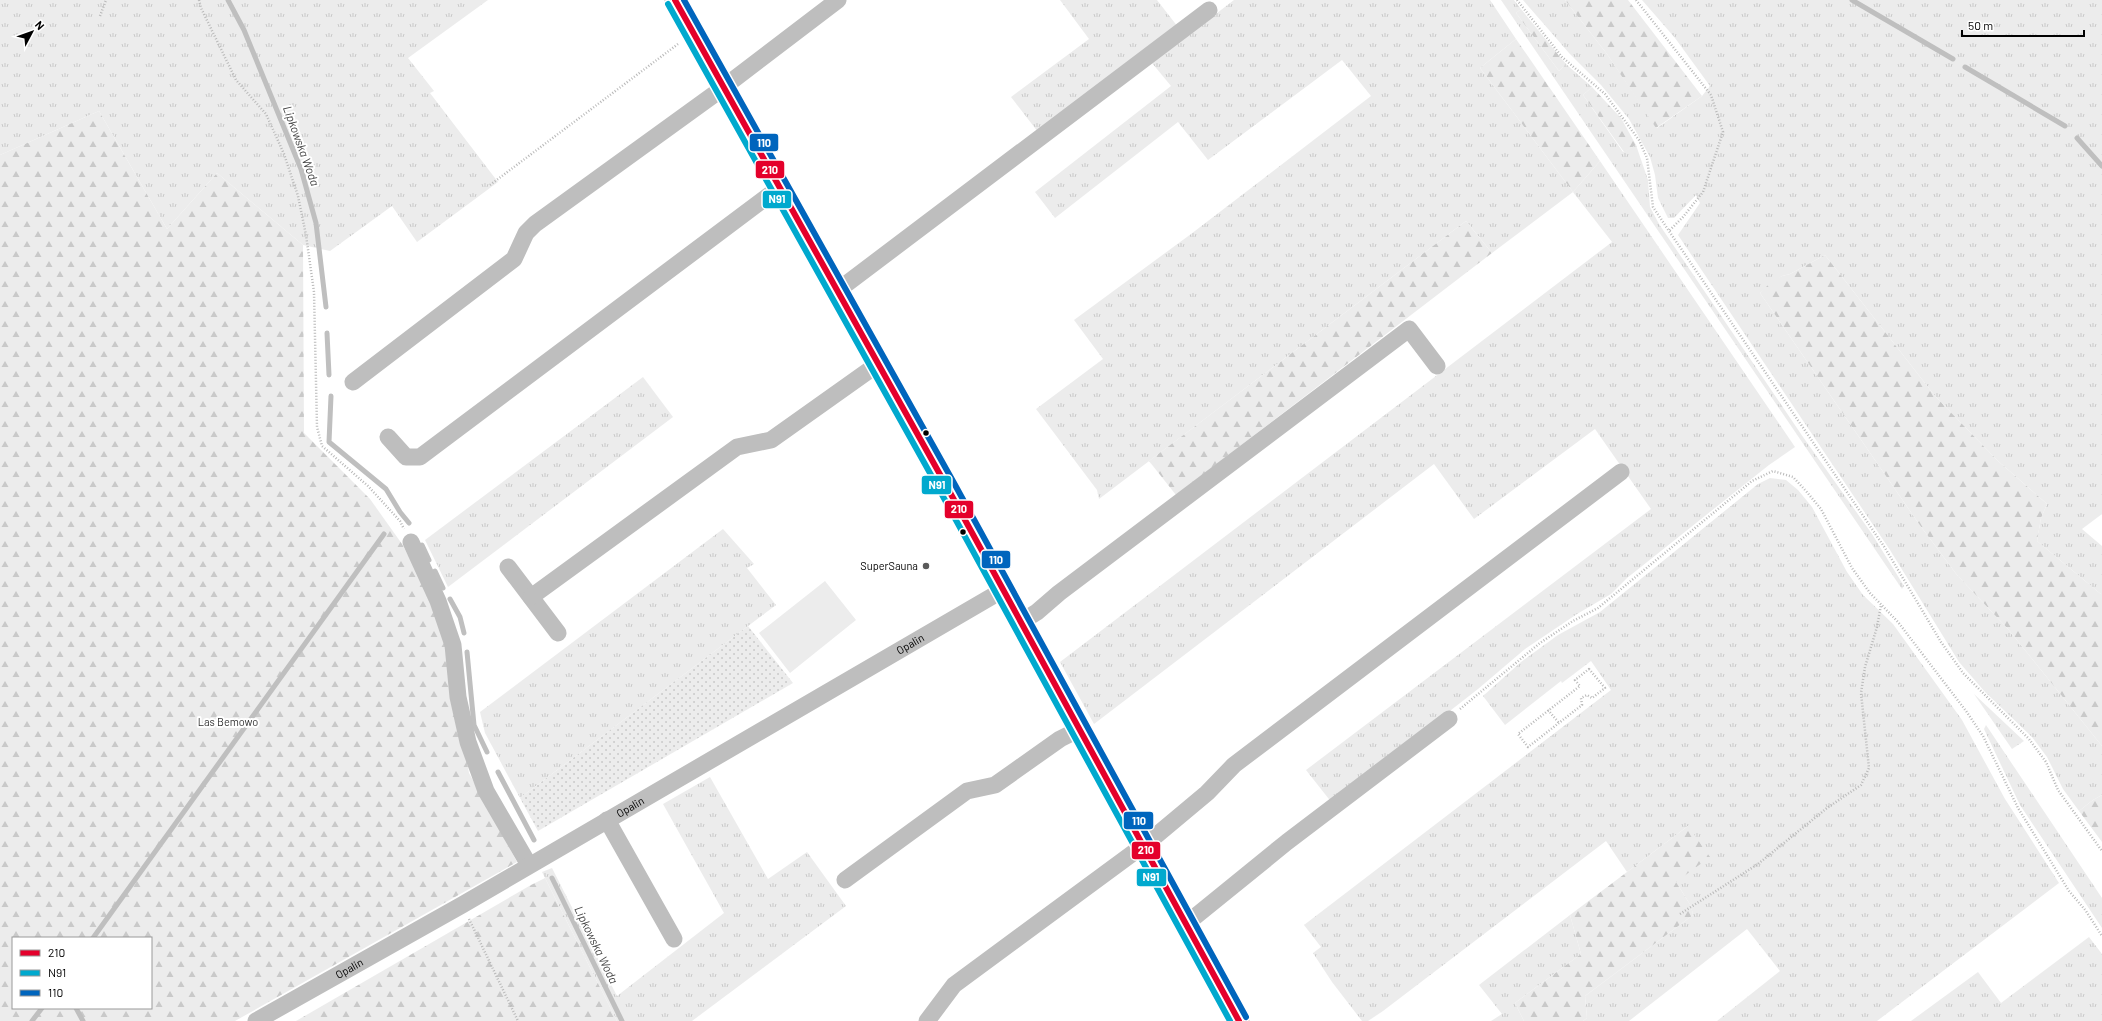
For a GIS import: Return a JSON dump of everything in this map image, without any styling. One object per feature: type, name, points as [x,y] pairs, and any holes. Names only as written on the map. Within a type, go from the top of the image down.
[{"type":"main road","points":[[675,0],[1021,622],[1239,1021]]},
{"type":"street","points":[[353,382],[514,259],[526,233],[535,224],[724,87],[838,0]]},
{"type":"street","points":[[837,291],[1209,10]]},
{"type":"street","points":[[388,436],[406,457],[420,457],[780,187]]},
{"type":"street","points":[[1021,622],[1038,612],[1059,593],[1409,329],[1437,366]]},
{"type":"street","points":[[531,597],[737,446],[771,440],[878,364]]},
{"type":"street","points":[[927,1021],[931,1018],[954,985],[1142,845],[1170,826],[1207,793],[1234,765],[1620,472]]},
{"type":"street","points":[[411,542],[438,601],[453,645],[458,697],[468,742],[486,791],[529,865]]},
{"type":"street","points":[[508,566],[558,633]]},
{"type":"street","name":"Opalin","points":[[256,1021],[462,905],[1003,590]]},
{"type":"street","points":[[1186,924],[1287,842],[1449,719]]},
{"type":"street","points":[[846,880],[966,791],[995,785],[1060,739],[1080,729]]},
{"type":"street","points":[[607,820],[674,939]]},
{"type":"path","points":[[100,16],[106,0]]},
{"type":"path","points":[[199,0],[201,8],[236,80],[266,114],[284,154],[298,196],[306,235],[314,292],[317,427],[322,446],[368,486],[400,521],[411,542]]},
{"type":"path","points":[[1517,0],[1562,57],[1605,94],[1638,140],[1647,158],[1654,207],[1669,231],[1885,548],[1945,648],[1963,673],[2028,739],[2046,762],[2058,790],[2102,851]]},
{"type":"path","points":[[1636,0],[1711,95],[1723,132],[1702,192],[1683,217],[1669,231]]},
{"type":"path","points":[[490,185],[694,33]]},
{"type":"path","points":[[1449,719],[1540,643],[1573,621],[1598,608],[1752,481],[1773,471],[1793,477],[1821,509],[1852,568],[1870,593],[1898,622],[1966,711],[1982,736],[2018,808],[2070,891],[2086,911],[2102,936]]},
{"type":"path","points":[[1680,914],[1758,864],[1821,812],[1861,784],[1869,768],[1861,693],[1865,667],[1877,627],[1881,605]]},
{"type":"path","points":[[1590,669],[1604,688],[1592,698],[1587,695],[1581,698],[1582,705],[1559,723],[1528,747],[1518,734],[1580,686],[1575,680],[1590,669]]},
{"type":"path","points":[[1548,710],[1559,723]]},
{"type":"path","points":[[462,905],[518,1021]]},
{"type":"green space","points":[[0,0],[488,0],[408,58],[434,91],[430,93],[498,182],[417,242],[392,206],[330,251],[303,245],[217,173],[167,229],[99,111],[0,155]]},
{"type":"green space","points":[[1060,0],[1157,0],[1178,27],[1038,132],[1011,97],[1089,39]]},
{"type":"green space","points":[[1234,0],[1490,0],[1516,39],[1480,68],[1573,192],[1492,253],[1466,221],[1099,499],[1097,490],[1036,409],[1103,359],[1074,320],[1191,234],[1371,96],[1342,60],[1208,160],[1178,122],[1055,218],[1035,192],[1171,86],[1152,63]]},
{"type":"green space","points":[[1501,0],[1514,0],[1521,9],[1516,13],[1559,71],[1566,64],[1592,87],[1583,95],[1623,152],[1636,145],[1648,180],[1650,207],[1659,224],[1803,437],[1872,534],[1904,586],[1902,589]]},
{"type":"green space","points":[[1523,0],[1565,0],[1607,54],[1657,128],[1702,96],[1710,86],[1675,38],[1642,0],[2102,0],[2102,514],[2082,529],[2102,546],[2102,595],[2037,541],[2041,518],[2047,504],[1998,461],[1935,396],[1825,255],[1790,274],[1782,276],[1760,293],[1919,524],[1957,575],[2008,629],[2102,746],[2102,795],[2079,811],[2063,789],[2047,757],[2032,737],[1985,692],[1959,662],[1890,550],[1678,235],[1700,203],[1696,195],[1674,218],[1668,218],[1658,198],[1655,175],[1650,157],[1629,119],[1601,85],[1569,53]]},
{"type":"green space","points":[[1565,0],[1628,0],[1702,96],[1656,128],[1607,54]]},
{"type":"green space","points":[[1521,9],[1566,64],[1559,71],[1516,13]]},
{"type":"green space","points":[[1516,39],[1600,161],[1573,192],[1480,68]]},
{"type":"green space","points":[[1592,87],[1621,118],[1636,145],[1624,152],[1583,95]]},
{"type":"green space","name":"Las Bemowo","points":[[99,111],[167,229],[217,173],[303,245],[304,433],[370,499],[402,544],[434,603],[445,636],[469,773],[517,862],[235,1021],[0,1021],[0,155]]},
{"type":"green space","points":[[1600,161],[1795,447],[1769,465],[1627,578],[1611,594],[1577,614],[1525,649],[1478,689],[1332,803],[1306,770],[1651,509],[1595,429],[1474,519],[1434,464],[1094,724],[1060,662],[1612,242],[1573,192]]},
{"type":"green space","points":[[1466,221],[1492,253],[1176,495],[1149,461]]},
{"type":"green space","points":[[1825,255],[1935,396],[1998,461],[2047,504],[2041,518],[2037,541],[2102,595],[2102,746],[2008,629],[1957,575],[1919,524],[1760,293],[1772,281],[1790,274]]},
{"type":"green space","points":[[643,377],[673,417],[448,587],[425,540]]},
{"type":"green space","points":[[1770,478],[1786,480],[1798,490],[1812,507],[1847,572],[1863,595],[1893,624],[1962,720],[2005,799],[2059,883],[1877,1021],[1717,1021],[1780,971],[1747,929],[1629,1021],[1583,1021],[1587,1018],[1585,996],[1693,915],[1691,906],[1676,882],[1688,826],[1627,872],[1606,841],[1383,1011],[1368,1021],[1362,1021],[1332,982],[1313,953],[1321,947],[1304,925],[1611,690],[1591,661],[1562,683],[1561,681],[1505,725],[1483,696],[1521,662],[1558,635],[1600,612],[1758,484]]},
{"type":"green space","points":[[723,529],[754,564],[747,568],[776,605],[520,798],[485,733],[480,712]]},
{"type":"green space","points":[[825,581],[856,620],[790,673],[759,633]]},
{"type":"green space","points":[[748,626],[793,683],[538,831],[520,798]]},
{"type":"green space","points":[[1974,694],[2024,741],[2012,749]]},
{"type":"green space","points":[[1986,725],[2102,898],[2102,928],[2020,805],[1984,729]]},
{"type":"green space","points":[[710,777],[768,879],[807,852],[846,906],[692,1021],[617,1021],[542,872],[552,868],[617,996],[724,913],[663,804]]},
{"type":"green space","points":[[2102,795],[2102,842],[2079,811]]},
{"type":"green space","points":[[1688,826],[1710,857],[1676,882],[1691,906],[1693,915],[1585,996],[1587,1018],[1583,1021],[1524,1021],[1515,1003],[1581,954],[1570,915]]},
{"type":"green space","points":[[545,878],[617,1021],[296,1021],[531,885]]},
{"type":"green space","points":[[1570,915],[1581,954],[1515,1003],[1524,1021],[1491,1021],[1502,1014],[1479,985]]},
{"type":"green space","points":[[2089,937],[2102,954],[2102,1021],[1911,1021],[1978,972],[2001,1003]]},
{"type":"waterway","name":"Lipkowska Woda","points":[[228,0],[244,30],[301,169],[316,223],[326,307]]},
{"type":"waterway","points":[[1852,0],[1953,59]]},
{"type":"waterway","points":[[1965,67],[2065,126]]},
{"type":"waterway","points":[[2077,138],[2102,166]]},
{"type":"waterway","name":"Lipkowska Woda","points":[[327,333],[329,375]]},
{"type":"waterway","name":"Lipkowska Woda","points":[[331,396],[329,442],[386,489],[400,512],[409,523]]},
{"type":"waterway","points":[[94,937],[384,534]]},
{"type":"waterway","name":"Lipkowska Woda","points":[[422,545],[429,560]]},
{"type":"waterway","name":"Lipkowska Woda","points":[[435,571],[443,588]]},
{"type":"waterway","name":"Lipkowska Woda","points":[[450,599],[460,617],[464,633]]},
{"type":"waterway","name":"Lipkowska Woda","points":[[467,652],[474,725],[487,752]]},
{"type":"waterway","name":"Lipkowska Woda","points":[[498,772],[534,840]]},
{"type":"waterway","name":"Lipkowska Woda","points":[[552,878],[622,1021]]},
{"type":"waterway","points":[[32,1021],[41,1009]]},
{"type":"waterway","points":[[77,1009],[83,1021]]},
{"type":"transit line","name":"210","points":[[675,0],[947,487],[1239,1021]]},
{"type":"transit line","name":"110","points":[[684,0],[954,483],[1246,1017]]},
{"type":"transit line","name":"N91","points":[[668,4],[940,491],[1230,1021]]},
{"type":"place","name":"SuperSauna","points":[[926,566]]}]
